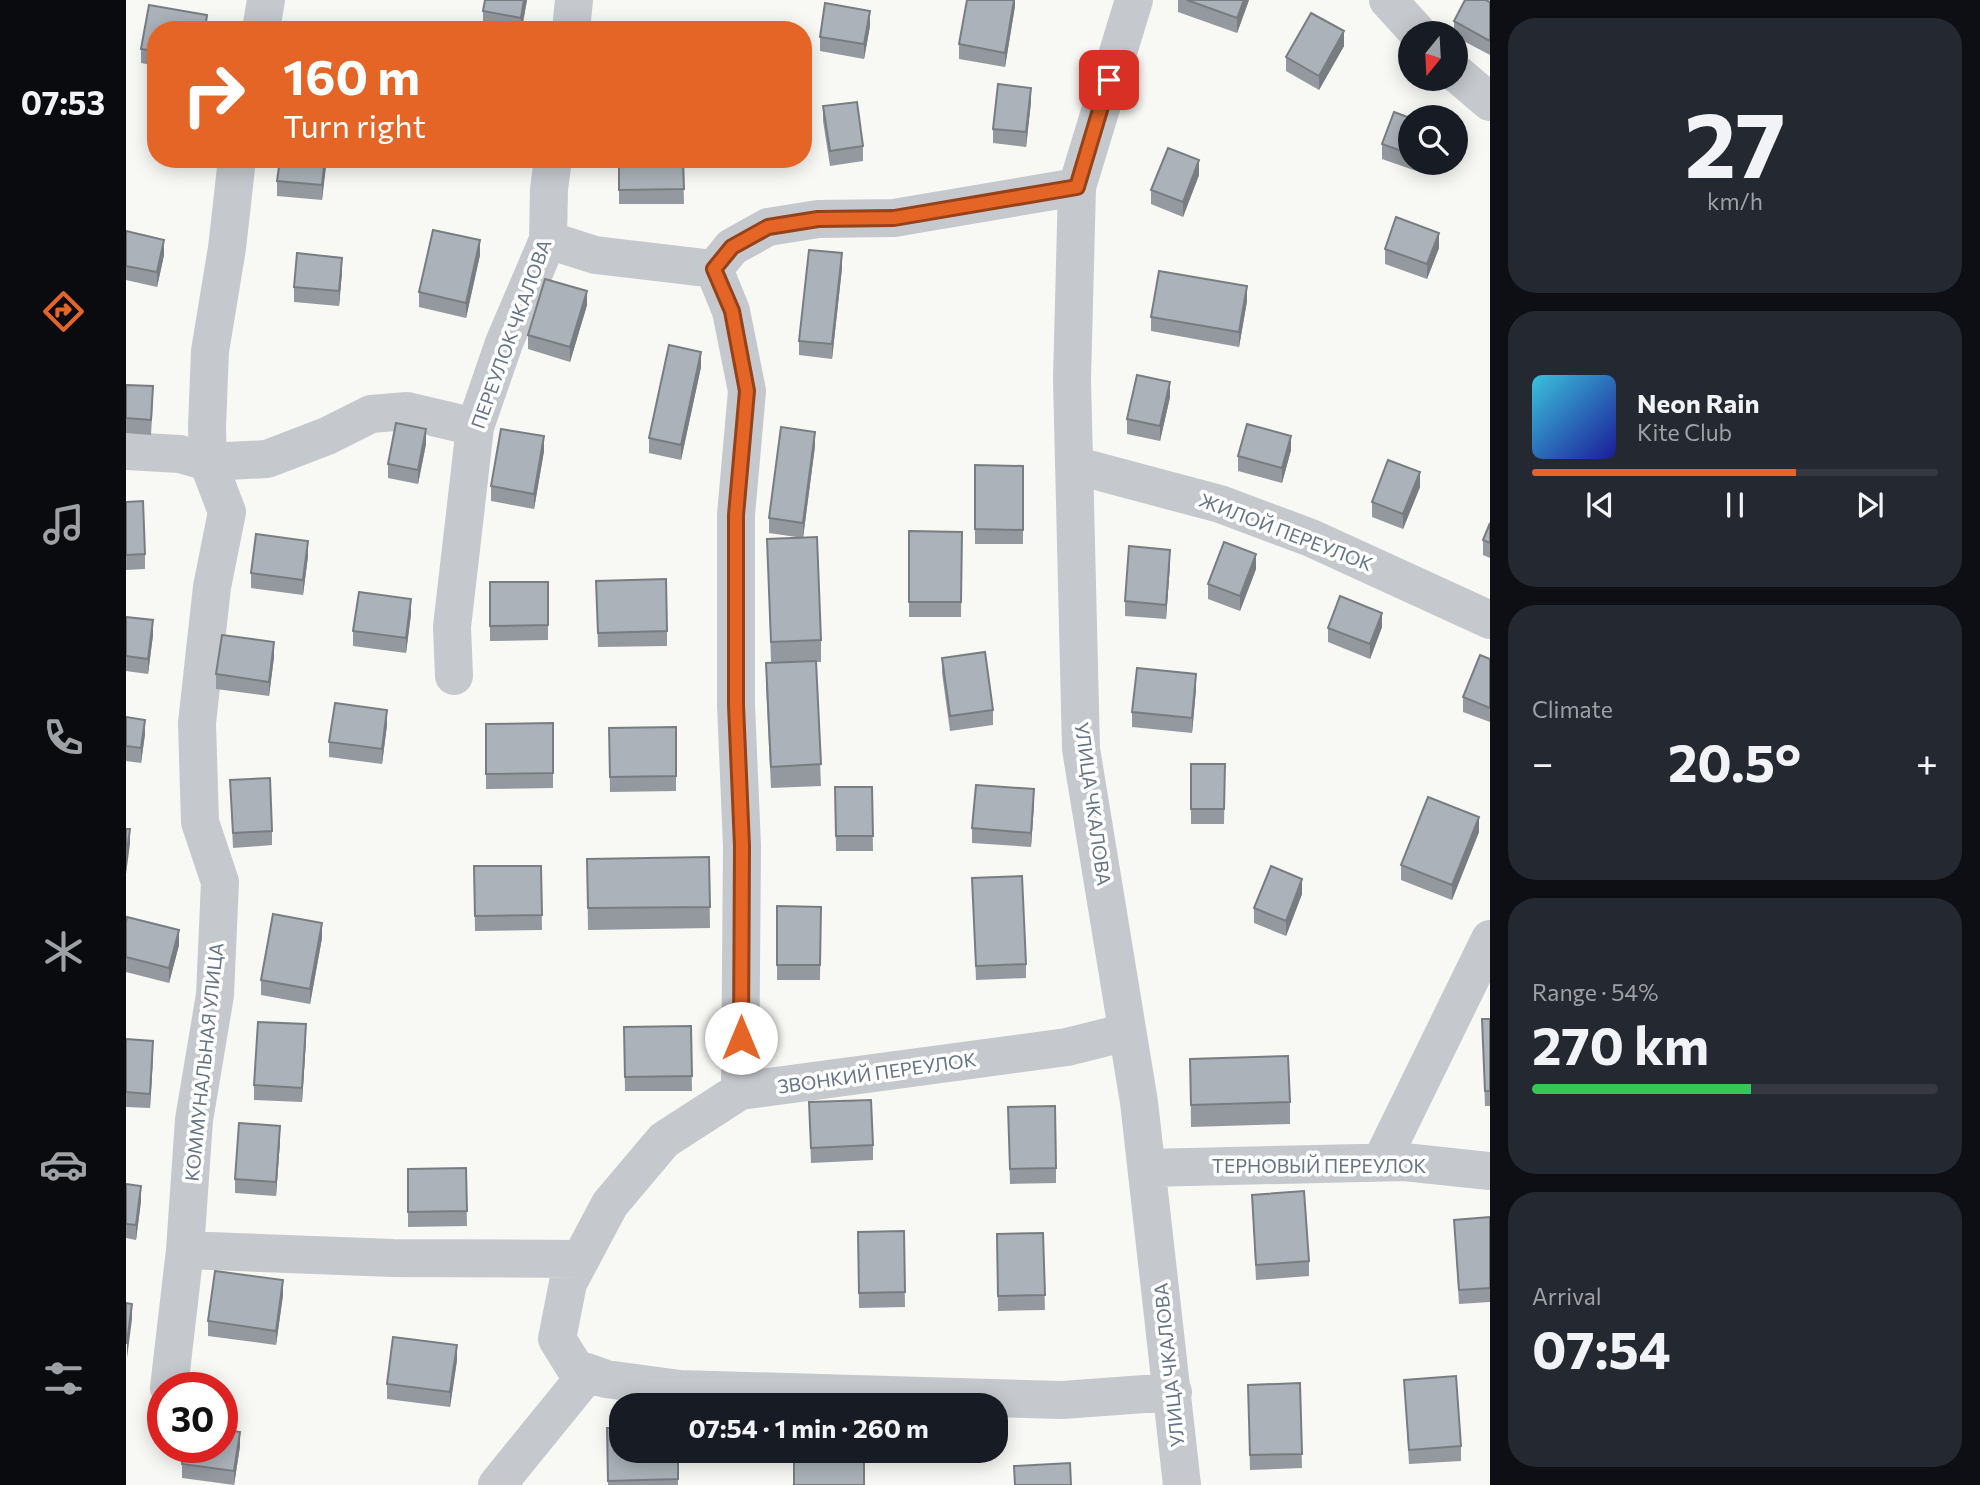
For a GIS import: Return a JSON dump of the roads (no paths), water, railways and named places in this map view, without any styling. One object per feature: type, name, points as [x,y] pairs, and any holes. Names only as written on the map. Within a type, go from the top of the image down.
[{"type":"street","points":[[262,21],[266,0]]},
{"type":"street","points":[[572,21],[575,0]]},
{"type":"street","name":"УЛИЦА ЧКАЛОВА","points":[[1134,0],[1077,187],[1072,379],[1081,749],[1147,1168],[1182,1485]]},
{"type":"street","points":[[1388,0],[1407,21]]},
{"type":"street","points":[[1468,83],[1490,102]]},
{"type":"street","name":"КОММУНАЛЬНАЯ УЛИЦА","points":[[171,1372],[185,1250],[194,1120],[215,995],[220,882],[200,822],[197,723],[212,587],[227,512],[208,462],[210,351],[227,248],[236,168]]},
{"type":"street","name":"ПЕРЕУЛОК ЧКАЛОВА","points":[[454,677],[452,627],[475,428],[504,343],[548,240],[552,168]]},
{"type":"street","points":[[714,269],[732,247],[768,227],[818,219],[894,218],[1077,187]]},
{"type":"street","points":[[548,240],[595,255],[714,269]]},
{"type":"street","points":[[714,269],[732,311],[747,391],[736,515],[736,705],[742,846],[740,1091]]},
{"type":"street","points":[[126,451],[180,454],[208,462],[267,459],[327,436],[371,414],[407,411],[475,428]]},
{"type":"street","name":"ЖИЛОЙ ПЕРЕУЛОК","points":[[1074,465],[1220,503],[1311,538],[1490,620]]},
{"type":"street","points":[[1381,1162],[1490,939]]},
{"type":"street","name":"ЗВОНКИЙ ПЕРЕУЛОК","points":[[588,1373],[575,1368],[557,1339],[568,1283],[610,1204],[664,1140],[740,1091],[1067,1047],[1127,1032]]},
{"type":"street","name":"ТЕРНОВЫЙ ПЕРЕУЛОК","points":[[1147,1168],[1381,1162],[1490,1171]]},
{"type":"street","points":[[185,1250],[393,1258],[581,1259]]},
{"type":"street","points":[[497,1485],[588,1373],[606,1379],[680,1389],[1062,1400],[1172,1392]]}]
